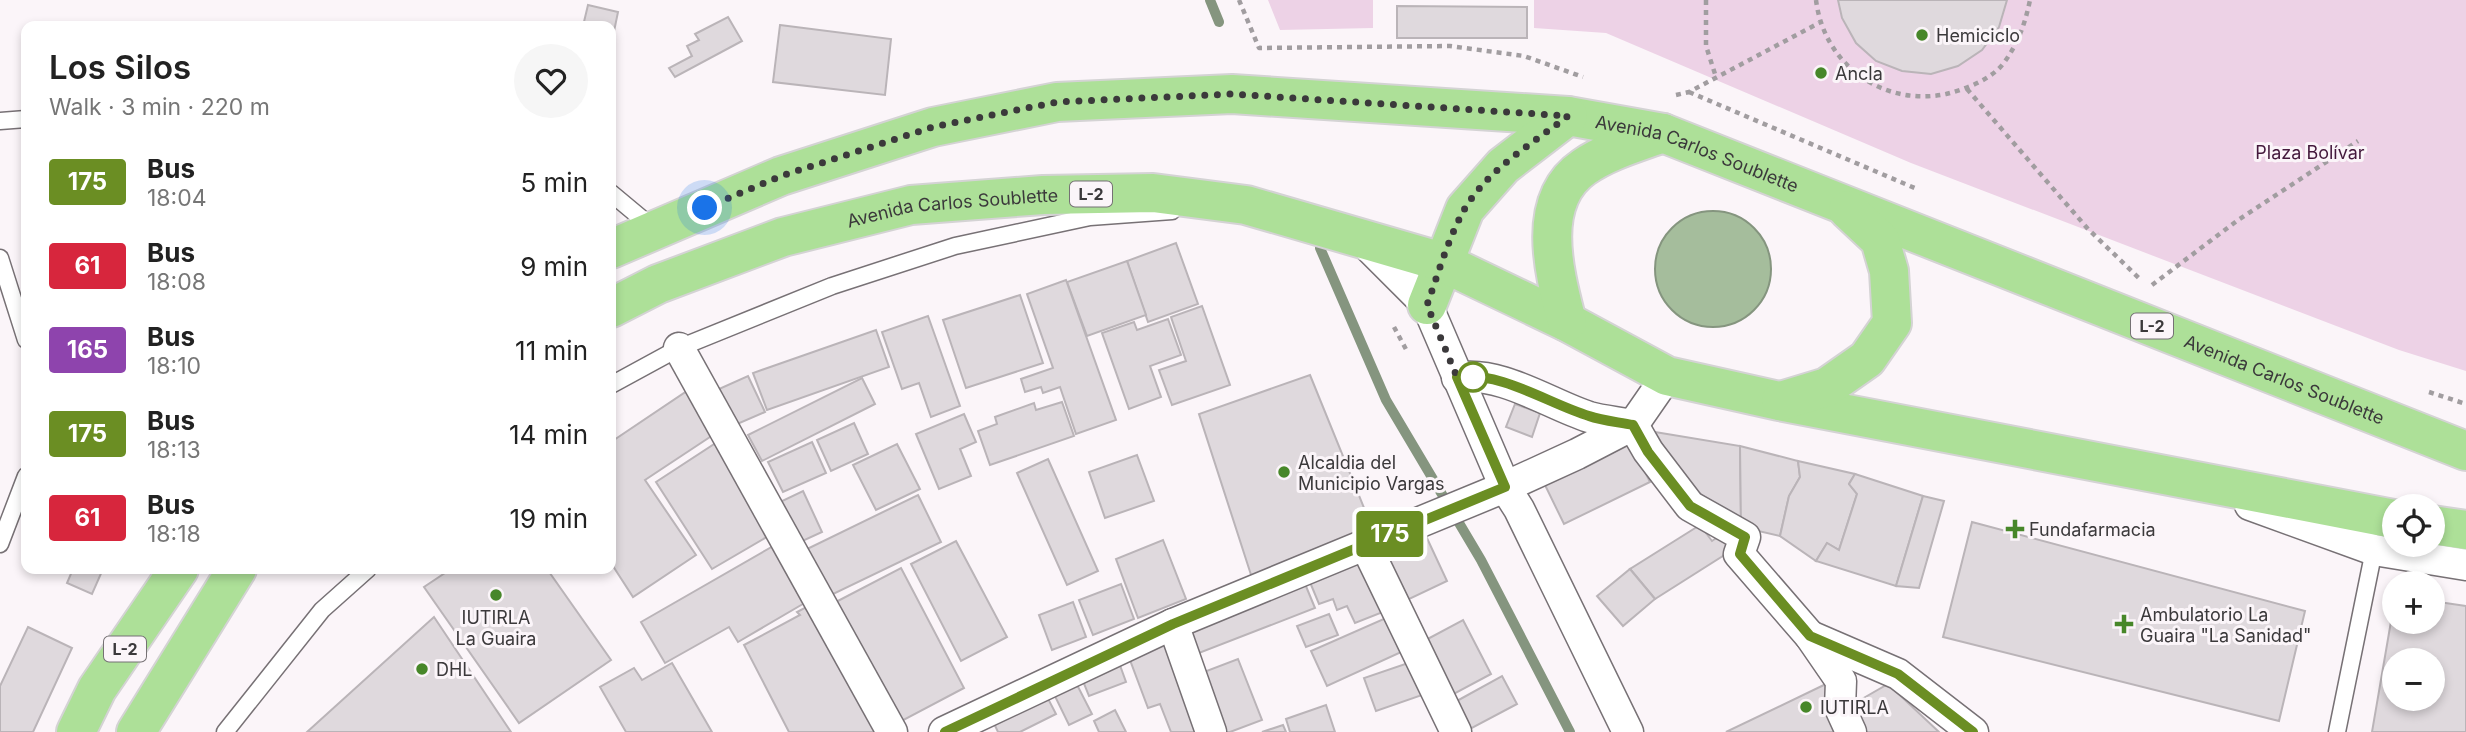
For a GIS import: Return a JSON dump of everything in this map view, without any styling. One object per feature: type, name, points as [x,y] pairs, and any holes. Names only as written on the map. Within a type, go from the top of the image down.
[{"type":"main road","name":"Avenida Carlos Soublette","points":[[616,247],[781,176],[920,131],[1057,102],[1232,94],[1568,116],[1662,116],[1838,201],[2466,451]]},
{"type":"main road","points":[[1427,305],[1465,209],[1503,166],[1568,116]]},
{"type":"main road","points":[[1567,322],[1556,278],[1550,233],[1560,195],[1581,168],[1662,116]]},
{"type":"main road","name":"Avenida Carlos Soublette","points":[[616,305],[658,284],[783,236],[911,205],[1043,195],[1153,193],[1246,205],[1358,235],[1442,262],[1567,322],[1667,376],[1779,401],[2181,479],[2382,533]]},
{"type":"main road","name":"L-2","points":[[1779,401],[1827,387],[1867,359],[1892,323],[1889,271],[1880,240],[1838,201]]},
{"type":"main road","points":[[2445,527],[2466,530]]},
{"type":"main road","name":"L-2","points":[[76,732],[97,689],[176,574]]},
{"type":"main road","points":[[136,732],[234,574]]},
{"type":"street","points":[[1358,235],[1427,305],[1505,487],[1519,509],[1628,732]]},
{"type":"street","points":[[679,348],[892,732]]},
{"type":"street","points":[[1457,377],[1468,376],[1502,383],[1591,417],[1633,425]]},
{"type":"street","points":[[944,732],[1173,624],[1505,487],[1633,425],[1667,376]]},
{"type":"street","points":[[1633,425],[1648,452],[1690,506],[1745,537],[1740,554],[1810,636],[1841,681],[1840,708],[1850,732]]},
{"type":"street","points":[[1365,544],[1456,732]]},
{"type":"street","points":[[2445,557],[2466,565]]},
{"type":"street","points":[[1173,624],[1211,732]]},
{"type":"street","points":[[1810,636],[1898,674],[1973,732]]},
{"type":"lane","points":[[0,121],[21,119]]},
{"type":"lane","points":[[616,197],[655,230]]},
{"type":"lane","points":[[616,382],[679,348],[832,286],[955,246],[1090,217],[1246,205]]},
{"type":"lane","points":[[0,258],[21,324]]},
{"type":"lane","points":[[0,544],[21,489]]},
{"type":"lane","points":[[2337,732],[2382,542]]},
{"type":"lane","points":[[225,732],[322,610],[362,574]]},
{"type":"path","points":[[1239,0],[1259,48],[1450,46],[1524,56],[1588,79]]},
{"type":"path","points":[[1706,0],[1706,46],[1716,78]]},
{"type":"path","points":[[1816,0],[1819,23],[1842,63],[1878,89],[1923,99],[1967,89],[2001,66],[2023,31],[2030,0]]},
{"type":"path","points":[[1662,116],[1689,92],[1819,23]]},
{"type":"path","points":[[1967,89],[2088,229],[2149,288],[2238,220],[2358,141]]},
{"type":"green space","points":[[1268,0],[1373,0],[1373,28],[1280,30]]},
{"type":"green space","name":"Plaza Bolívar","points":[[1534,0],[2466,0],[2466,371],[2399,350],[1911,163],[1606,33],[1534,28]]},
{"type":"shaded area","points":[[1713,211],[1735,215],[1754,228],[1767,247],[1771,269],[1767,291],[1754,310],[1735,323],[1713,327],[1691,323],[1672,310],[1659,291],[1655,269],[1659,247],[1672,228],[1691,215]]},
{"type":"building","name":"Hemiciclo","points":[[1838,0],[2007,0],[1999,27],[1982,50],[1958,66],[1931,74],[1902,71],[1876,61],[1856,43],[1842,18]]},
{"type":"building","points":[[588,5],[618,12],[616,22],[584,21]]},
{"type":"building","points":[[1397,6],[1527,7],[1527,38],[1397,38]]},
{"type":"building","points":[[728,17],[742,41],[675,77],[669,68],[692,56],[687,46],[699,40],[695,34]]},
{"type":"building","points":[[780,25],[891,39],[885,95],[773,82]]},
{"type":"building","points":[[1176,243],[1198,304],[1148,322],[1127,261]]},
{"type":"building","points":[[1127,261],[1146,315],[1087,336],[1067,282]]},
{"type":"building","points":[[1066,280],[1116,420],[1076,434],[1060,387],[1043,393],[1041,387],[1025,392],[1021,379],[1053,368],[1027,294]]},
{"type":"building","points":[[1020,295],[1043,363],[966,388],[943,320]]},
{"type":"building","points":[[1202,306],[1230,385],[1172,405],[1159,370],[1186,361],[1171,317]]},
{"type":"building","points":[[928,316],[960,406],[931,417],[919,383],[902,389],[882,332]]},
{"type":"building","points":[[1168,319],[1181,355],[1150,366],[1161,397],[1129,409],[1102,333],[1134,322],[1137,330]]},
{"type":"building","points":[[876,330],[889,367],[767,410],[753,373]]},
{"type":"building","name":"Alcaldia del Municipio Vargas","points":[[1310,375],[1373,530],[1253,581],[1199,414]]},
{"type":"building","points":[[748,376],[765,412],[735,425],[719,389]]},
{"type":"building","points":[[862,378],[875,404],[762,461],[748,435]]},
{"type":"building","points":[[690,389],[719,431],[645,480],[696,555],[633,597],[616,571],[616,439]]},
{"type":"building","points":[[1062,402],[1074,436],[990,465],[978,431],[997,424],[995,417],[1034,403],[1036,410]]},
{"type":"building","points":[[1515,404],[1540,413],[1532,437],[1506,427]]},
{"type":"building","points":[[964,414],[976,442],[960,449],[971,476],[939,489],[916,434]]},
{"type":"building","points":[[854,423],[868,454],[831,471],[817,440]]},
{"type":"building","points":[[1655,432],[1740,446],[1741,520],[1685,484]]},
{"type":"building","points":[[725,437],[777,531],[712,569],[656,482]]},
{"type":"building","points":[[1630,441],[1650,482],[1564,524],[1544,483]]},
{"type":"building","points":[[812,442],[826,473],[783,492],[768,462]]},
{"type":"building","points":[[897,444],[920,489],[876,510],[853,465]]},
{"type":"building","points":[[1740,446],[1798,461],[1800,477],[1789,496],[1780,536],[1741,527]]},
{"type":"building","points":[[1137,455],[1154,501],[1105,518],[1089,472]]},
{"type":"building","points":[[1048,459],[1098,571],[1067,585],[1017,473]]},
{"type":"building","points":[[1798,461],[1855,474],[1849,484],[1857,494],[1839,550],[1827,543],[1816,561],[1780,536],[1789,496],[1800,477]]},
{"type":"building","points":[[1855,474],[1923,496],[1896,586],[1816,561],[1827,543],[1839,550],[1857,494],[1849,484]]},
{"type":"building","points":[[803,491],[822,532],[796,544],[778,503]]},
{"type":"building","points":[[918,495],[941,542],[827,597],[803,551]]},
{"type":"building","points":[[1923,496],[1944,501],[1919,588],[1896,586]]},
{"type":"building","name":"Ambulatorio La Guaira \"La Sanidad\"","points":[[1972,522],[2305,611],[2279,721],[1943,637]]},
{"type":"building","points":[[1700,525],[1712,541],[1725,532],[1737,547],[1655,599],[1630,569]]},
{"type":"building","points":[[1426,536],[1447,581],[1405,601],[1384,555]]},
{"type":"building","points":[[1163,540],[1186,599],[1138,618],[1116,559]]},
{"type":"building","points":[[956,541],[1007,637],[961,661],[911,564]]},
{"type":"building","points":[[775,545],[808,601],[738,642],[729,627],[665,663],[641,622]]},
{"type":"building","points":[[1365,553],[1388,610],[1355,623],[1347,606],[1337,610],[1333,599],[1319,604],[1307,575]]},
{"type":"building","points":[[901,568],[964,688],[896,724],[832,604]]},
{"type":"building","points":[[1630,569],[1655,599],[1623,626],[1597,596]]},
{"type":"building","points":[[71,574],[101,574],[92,594],[67,583]]},
{"type":"building","points":[[444,574],[551,574],[611,660],[519,723],[424,587]]},
{"type":"building","points":[[1303,579],[1315,608],[1199,653],[1188,623]]},
{"type":"building","points":[[1121,584],[1134,619],[1093,635],[1079,600]]},
{"type":"building","points":[[1073,602],[1086,637],[1052,650],[1039,615]]},
{"type":"building","points":[[2445,603],[2466,606],[2466,732],[2372,732],[2382,674],[2382,711],[2445,711],[2445,648],[2386,648],[2389,634],[2445,634]]},
{"type":"building","points":[[812,604],[879,732],[789,732],[744,645],[800,615],[797,612]]},
{"type":"building","points":[[1329,614],[1338,635],[1306,647],[1297,626]]},
{"type":"building","points":[[1395,614],[1410,648],[1327,686],[1311,651]]},
{"type":"building","points":[[434,617],[511,732],[307,732]]},
{"type":"building","points":[[1463,620],[1491,674],[1450,696],[1422,642]]},
{"type":"building","points":[[28,627],[72,648],[33,732],[0,732],[0,686]]},
{"type":"building","points":[[1169,637],[1205,732],[1171,732],[1160,704],[1148,708],[1127,652]]},
{"type":"building","points":[[1117,657],[1126,682],[1089,696],[1079,671]]},
{"type":"building","points":[[1238,659],[1262,720],[1230,732],[1219,732],[1196,675]]},
{"type":"building","points":[[1417,660],[1428,693],[1376,711],[1364,678]]},
{"type":"building","points":[[672,663],[712,732],[626,732],[600,687],[634,668],[642,680]]},
{"type":"building","points":[[1502,676],[1517,704],[1470,729],[1455,702]]},
{"type":"building","points":[[1073,677],[1092,714],[1069,725],[1051,688]]},
{"type":"building","name":"IUTIRLA","points":[[1828,683],[1843,732],[1726,732]]},
{"type":"building","points":[[1888,684],[1939,732],[1863,732],[1848,707]]},
{"type":"building","points":[[1043,689],[1056,714],[1020,732],[998,732],[990,715]]},
{"type":"building","points":[[1326,705],[1335,732],[1290,732],[1286,719]]},
{"type":"building","points":[[1115,710],[1126,732],[1099,732],[1094,721]]},
{"type":"building","points":[[1283,725],[1286,732],[1262,732]]},
{"type":"waterway","points":[[1210,0],[1219,22]]},
{"type":"waterway","points":[[1320,248],[1386,400],[1481,560],[1570,732]]},
{"type":"bus line","name":"175","points":[[945,732],[1173,624],[1505,487],[1457,377],[1468,376],[1502,383],[1591,417],[1633,425],[1648,452],[1690,506],[1745,537],[1740,554],[1810,636],[1898,674],[1973,732]]},
{"type":"place","name":"Hemiciclo","points":[[1922,35]]},
{"type":"place","name":"Ancla","points":[[1821,73]]},
{"type":"place","name":"Alcaldia del Municipio Vargas","points":[[1284,472]]},
{"type":"place","name":"Fundafarmacia","points":[[2015,529]]},
{"type":"place","name":"IUTIRLA La Guaira","points":[[496,595]]},
{"type":"place","name":"Ambulatorio La Guaira \"La Sanidad\"","points":[[2124,624]]},
{"type":"place","name":"DHL","points":[[422,669]]},
{"type":"place","name":"IUTIRLA","points":[[1806,707]]},
{"type":"route","points":[[705,208],[781,176],[933,127],[1057,102],[1232,94],[1452,106],[1568,116],[1503,166],[1465,209],[1442,262],[1427,305],[1457,377],[1473,377]]}]
